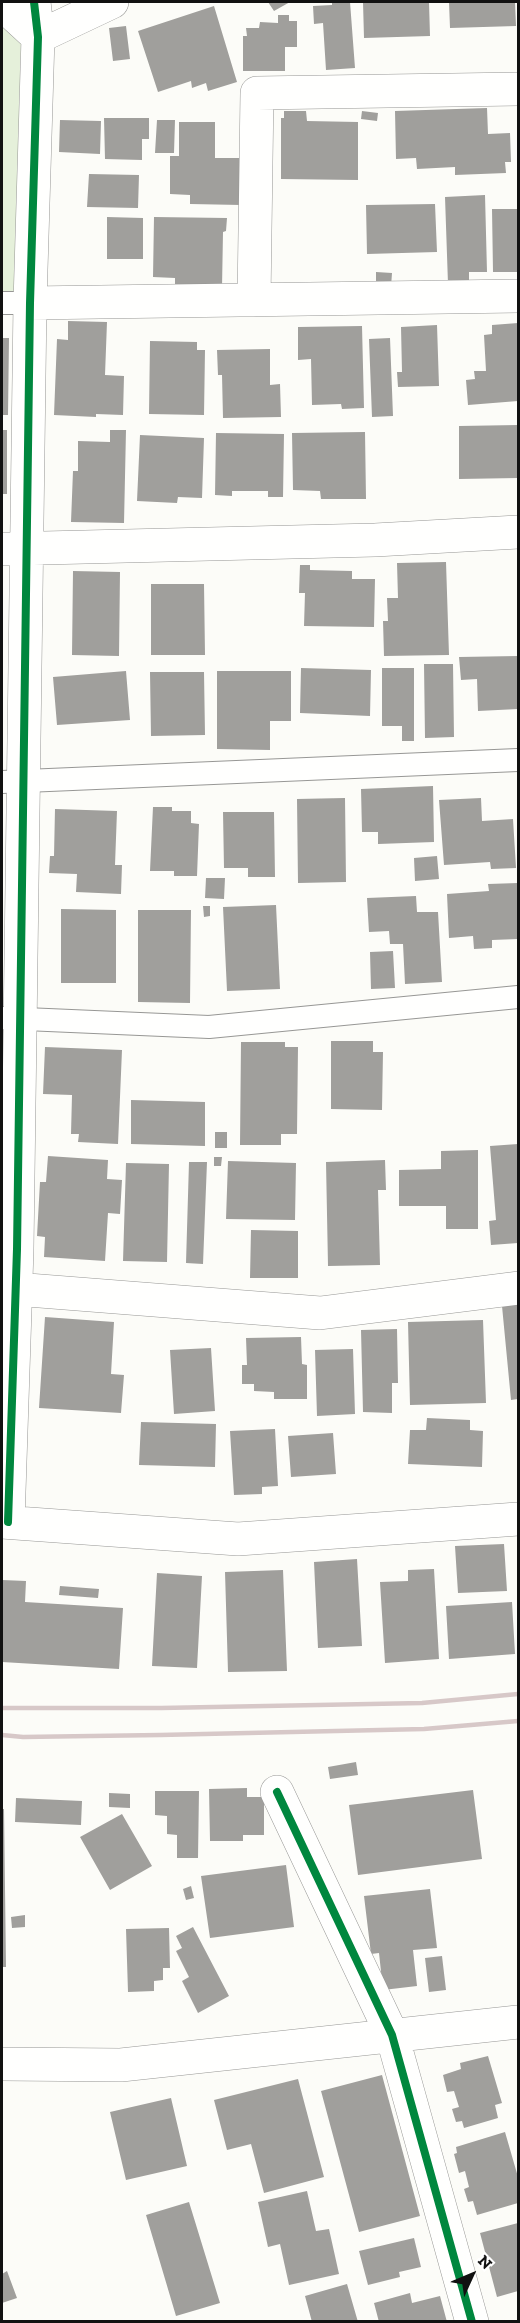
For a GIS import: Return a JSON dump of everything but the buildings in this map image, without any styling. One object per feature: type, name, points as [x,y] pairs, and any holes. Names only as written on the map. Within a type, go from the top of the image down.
[{"type":"street","points":[[34,2],[38,37],[16,303],[9,1289],[5,1522],[238,1539],[519,1519]]},
{"type":"street","points":[[38,37],[111,2]]},
{"type":"street","points":[[2,4],[38,37]]},
{"type":"street","points":[[254,300],[257,93],[519,89]]},
{"type":"street","points":[[16,303],[519,296]]},
{"type":"street","points":[[14,549],[375,540],[519,532]]},
{"type":"street","points":[[9,1289],[321,1314],[519,1288]]},
{"type":"street","points":[[277,1792],[392,2035],[472,2322]]},
{"type":"street","points":[[2,2064],[122,2065],[519,2022]]},
{"type":"lane","points":[[13,782],[519,760]]},
{"type":"lane","points":[[11,1019],[208,1027],[519,997]]},
{"type":"green space","points":[[2,22],[21,41],[15,294],[2,294]]},
{"type":"railway","points":[[2,1708],[161,1708],[422,1703],[518,1694]]},
{"type":"railway","points":[[2,1735],[23,1737],[424,1729],[518,1721]]},
{"type":"cycle path","points":[[8,1522],[17,1249],[30,303],[38,37],[34,2]]},
{"type":"cycle path","points":[[277,1792],[392,2035],[472,2322]]}]
